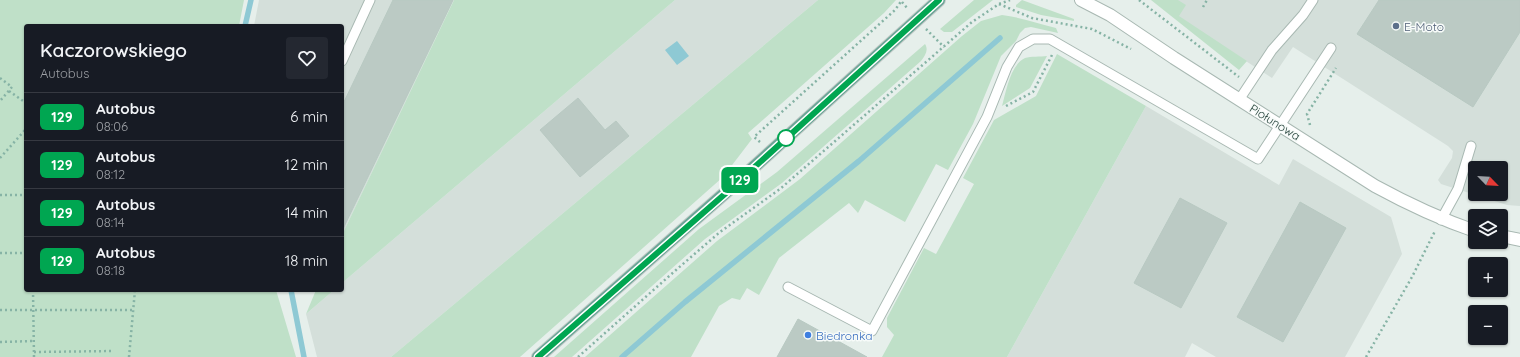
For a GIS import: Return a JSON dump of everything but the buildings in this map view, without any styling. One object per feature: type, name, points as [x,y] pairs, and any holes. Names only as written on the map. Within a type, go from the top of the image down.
[{"type":"main road","points":[[538,357],[939,0]]},
{"type":"street","name":"Piołunowa","points":[[1081,0],[1110,15],[1239,100],[1375,186],[1440,220],[1468,229]]},
{"type":"street","points":[[1508,237],[1520,240]]},
{"type":"lane","points":[[344,57],[370,0]]},
{"type":"lane","points":[[1239,100],[1272,50],[1303,15],[1313,0]]},
{"type":"lane","points":[[788,287],[872,331],[987,117],[1007,67],[1019,47],[1033,39],[1050,39],[1258,159],[1331,48]]},
{"type":"lane","points":[[1440,220],[1458,189],[1471,146]]},
{"type":"path","points":[[770,152],[754,137],[895,10],[902,0]]},
{"type":"path","points":[[578,357],[720,232],[780,189],[972,22],[999,4],[1010,0]]},
{"type":"path","points":[[1139,0],[1236,74]]},
{"type":"path","points":[[1203,7],[1207,0]]},
{"type":"path","points":[[999,4],[1032,18],[1092,29],[1136,51]]},
{"type":"path","points":[[987,117],[1033,92],[1057,44]]},
{"type":"path","points":[[1308,123],[1307,114],[1337,66]]},
{"type":"path","points":[[0,78],[12,87],[0,101]]},
{"type":"path","points":[[9,90],[24,101]]},
{"type":"path","points":[[0,158],[24,131]]},
{"type":"path","points":[[0,195],[24,195]]},
{"type":"path","points":[[1366,357],[1412,277],[1440,220]]},
{"type":"path","points":[[0,253],[24,252]]},
{"type":"path","points":[[33,292],[34,357]]},
{"type":"path","points":[[129,357],[135,292]]},
{"type":"path","points":[[0,310],[133,310]]},
{"type":"path","points":[[0,342],[34,340]]},
{"type":"path","points":[[34,352],[114,351]]},
{"type":"shaded area","points":[[259,0],[454,0],[344,231],[344,24],[254,24]]},
{"type":"shaded area","points":[[675,0],[818,0],[391,357],[317,357],[306,314],[332,292],[344,292],[344,281]]},
{"type":"shaded area","points":[[1156,0],[1520,0],[1520,206],[1507,205],[1494,201],[1508,201],[1508,161],[1468,161],[1468,193],[1441,184],[1438,180],[1452,158],[1453,151],[1448,146],[1293,47],[1272,78],[1178,17]]},
{"type":"shaded area","points":[[1146,106],[1279,185],[1293,159],[1391,217],[1402,254],[1345,357],[1216,357],[1192,343],[1185,357],[1007,357]]},
{"type":"green space","points":[[0,0],[244,0],[239,24],[24,24],[24,292],[277,292],[296,357],[0,357]]},
{"type":"green space","points":[[454,0],[675,0],[344,281],[344,231]]},
{"type":"green space","points":[[818,0],[896,0],[884,13],[748,133],[752,139],[723,177],[520,357],[391,357]]},
{"type":"green space","points":[[974,0],[993,0],[952,32],[944,32],[940,29]]},
{"type":"green space","points":[[1022,0],[1074,19],[1074,21],[1041,15],[1016,7],[1016,5]]},
{"type":"green space","points":[[1151,0],[1178,0],[1186,5],[1179,16],[1247,61],[1239,70]]},
{"type":"green space","points":[[1002,15],[1056,28],[1058,33],[1031,27],[1025,28],[1020,33],[1016,41],[1001,56],[973,124],[948,170],[936,164],[905,222],[865,200],[858,213],[849,203],[779,258],[759,295],[747,288],[740,300],[732,298],[719,306],[691,357],[585,357],[717,241],[800,179],[962,36],[981,21]]},
{"type":"green space","points":[[925,44],[927,51],[921,61],[782,183],[705,239],[572,357],[554,357],[699,229],[777,172]]},
{"type":"green space","points":[[1057,54],[1146,106],[1007,357],[882,357],[894,335],[887,327],[887,318],[924,248],[936,254],[974,184],[963,178],[994,120],[1036,96]]},
{"type":"green space","points":[[1047,56],[1030,88],[1002,106],[1009,79],[1020,61],[1027,57]]},
{"type":"green space","points":[[315,292],[332,292],[306,314]]},
{"type":"water","points":[[677,41],[689,56],[677,65],[665,50]]},
{"type":"waterway","points":[[245,24],[251,0]]},
{"type":"waterway","points":[[622,357],[685,302],[859,161],[1000,38]]},
{"type":"waterway","points":[[291,292],[304,357]]},
{"type":"bus line","name":"129","points":[[538,357],[726,193],[939,0]]},
{"type":"place","name":"E-Moto","points":[[1396,26]]},
{"type":"place","name":"Biedronka","points":[[808,335]]}]
